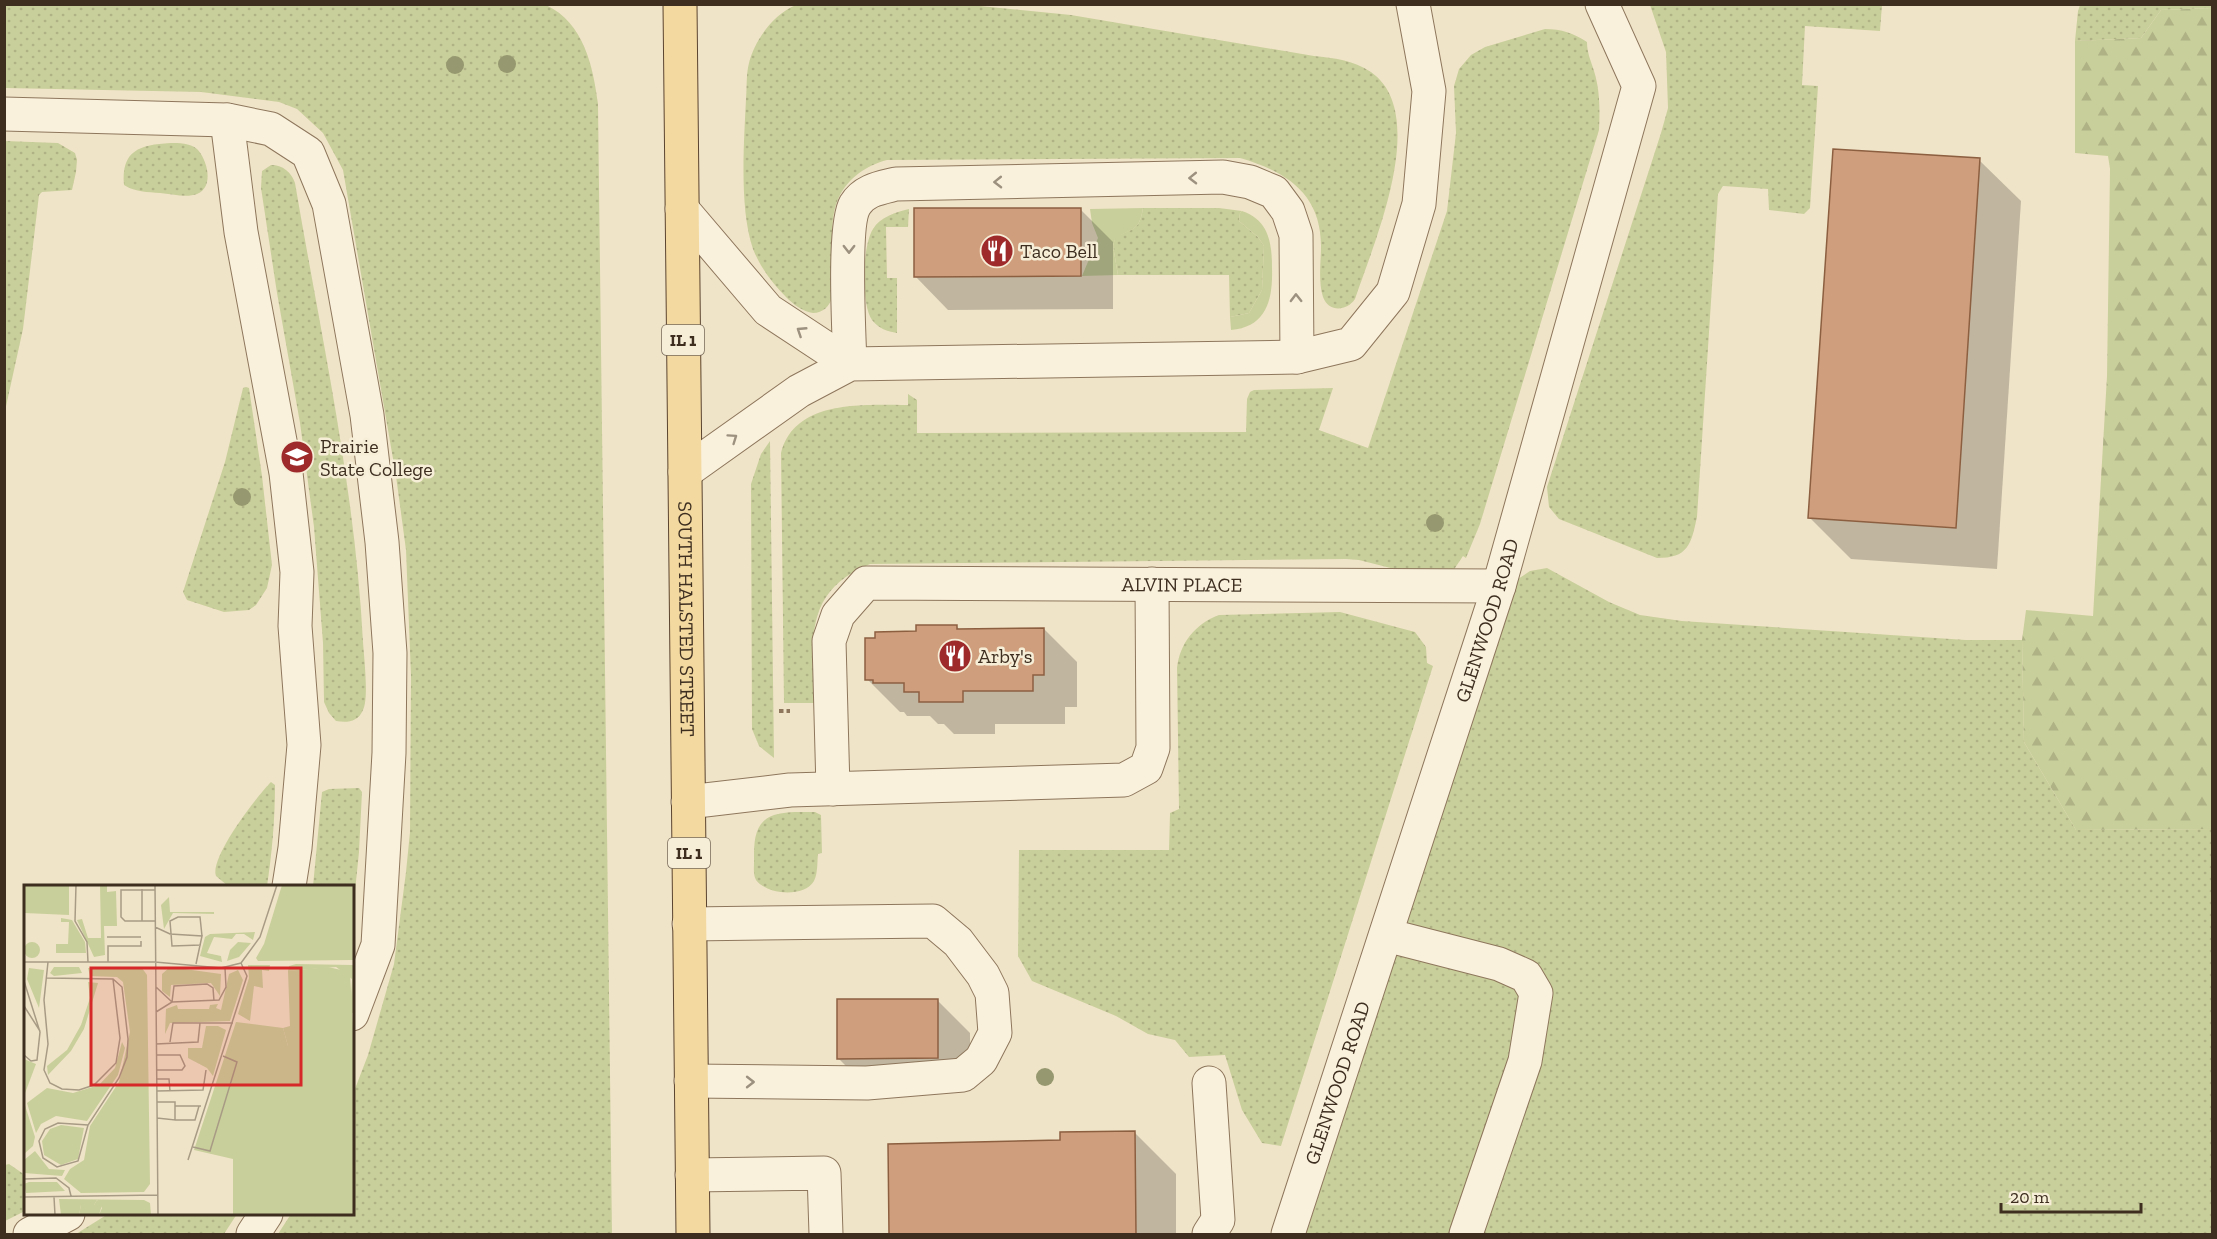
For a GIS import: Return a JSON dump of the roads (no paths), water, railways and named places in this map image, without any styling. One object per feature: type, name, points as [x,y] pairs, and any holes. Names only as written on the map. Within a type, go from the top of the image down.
[{"type":"main road","name":"SOUTH HALSTED STREET","points":[[680,4],[693,1234]]},
{"type":"street","points":[[685,472],[799,392],[850,364],[1297,357],[1351,344],[1392,292],[1419,204],[1428,91],[1413,4]]},
{"type":"street","name":"GLENWOOD ROAD","points":[[1288,1234],[1499,586],[1639,86],[1602,4]]},
{"type":"street","points":[[4,114],[227,120],[272,129],[308,153],[329,204],[367,415],[382,542],[390,653],[389,753],[378,945],[354,1009]]},
{"type":"street","points":[[227,120],[241,232],[286,473],[297,572],[295,626],[304,744],[290,885]]},
{"type":"street","points":[[850,364],[849,228],[855,205],[870,190],[896,184],[1211,178],[1250,182],[1274,192],[1288,211],[1296,235],[1297,357]]},
{"type":"street","points":[[682,209],[768,310],[850,364]]},
{"type":"street","name":"ALVIN PLACE","points":[[833,789],[829,641],[838,615],[866,583],[1499,586]]},
{"type":"street","points":[[688,802],[790,790],[1124,780],[1146,768],[1153,748],[1152,584]]},
{"type":"street","points":[[689,924],[933,921],[958,942],[983,975],[993,993],[995,1034],[981,1060],[963,1075],[867,1083],[691,1081]]},
{"type":"street","points":[[1386,934],[1499,964],[1526,976],[1536,993],[1525,1061],[1466,1234]]},
{"type":"street","points":[[1209,1083],[1218,1220],[1209,1234]]},
{"type":"street","points":[[692,1175],[824,1173],[826,1234]]},
{"type":"street","points":[[30,1234],[66,1215]]},
{"type":"street","points":[[253,1234],[265,1215]]},
{"type":"place","name":"Taco Bell","points":[[997,251]]},
{"type":"place","name":"Prairie State College","points":[[297,457]]},
{"type":"place","name":"Arby's","points":[[955,656]]}]
